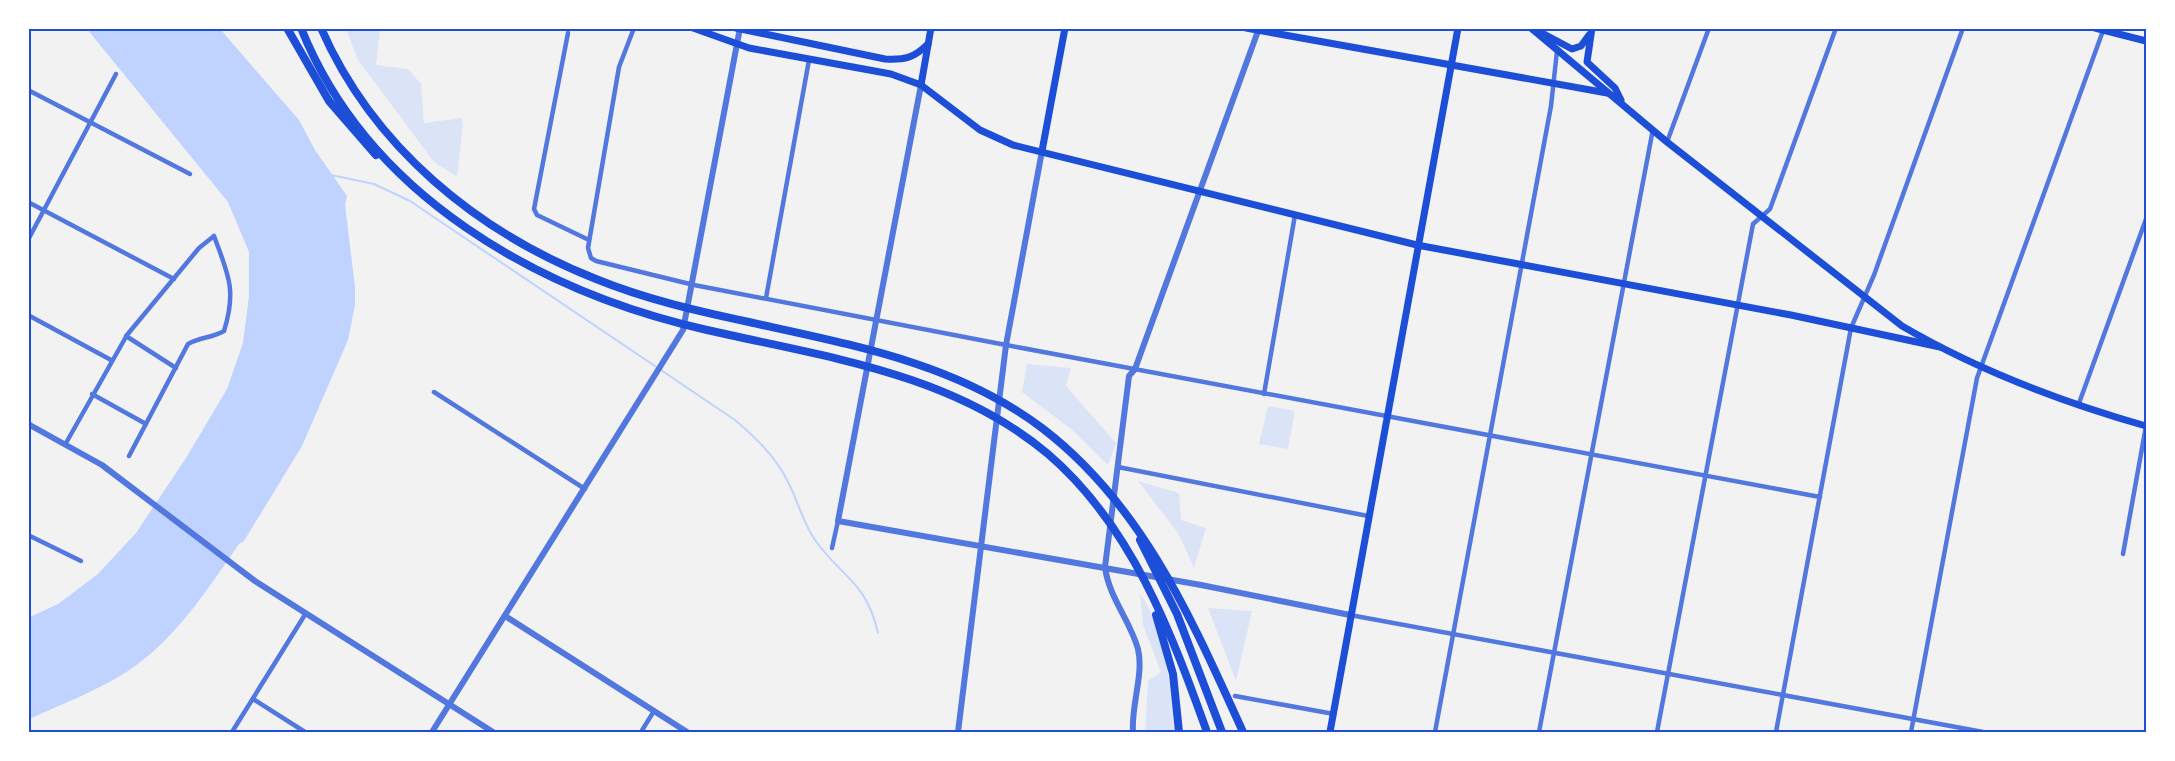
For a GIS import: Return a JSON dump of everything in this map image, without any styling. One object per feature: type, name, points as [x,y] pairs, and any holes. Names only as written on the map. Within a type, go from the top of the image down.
[{"type":"highway","points":[[287,28],[316,81],[342,120],[376,155],[467,229],[527,266],[591,295],[673,322],[882,371],[944,392],[988,412],[1010,426],[1061,466],[1100,509],[1121,538],[1172,641],[1207,732]]},
{"type":"highway","points":[[301,28],[324,76],[350,116],[380,153],[413,186]]},
{"type":"highway","points":[[321,28],[340,67],[378,123],[408,157],[442,188],[497,228],[555,262],[618,288],[676,305],[861,348],[948,375],[1012,407],[1060,443],[1104,487],[1179,595],[1243,732]]},
{"type":"highway","points":[[1158,564],[1222,732]]},
{"type":"highway","points":[[1147,588],[1171,665],[1179,732]]},
{"type":"main road","points":[[693,28],[738,45],[891,74],[921,85],[980,130],[1013,145],[1417,245],[1737,305],[1940,347]]},
{"type":"main road","points":[[921,85],[931,28]]},
{"type":"main road","points":[[1042,151],[1065,28]]},
{"type":"main road","points":[[1246,28],[1609,94]]},
{"type":"main road","points":[[1330,732],[1458,28]]},
{"type":"main road","points":[[1533,28],[1572,49],[1581,46],[1591,28]]},
{"type":"main road","points":[[1533,28],[1557,51],[1667,142],[1902,326],[1940,347],[2078,406],[2146,426]]},
{"type":"main road","points":[[1591,28],[1587,62],[1615,88],[1622,103]]},
{"type":"main road","points":[[739,29],[885,59],[903,60],[916,57],[928,44]]},
{"type":"main road","points":[[2101,29],[2146,41]]},
{"type":"street","points":[[634,28],[619,67],[589,240],[587,253],[596,261],[694,285],[1386,418],[1820,497]]},
{"type":"street","points":[[1667,142],[1709,28]]},
{"type":"street","points":[[1658,732],[1753,224],[1770,208],[1836,28]]},
{"type":"street","points":[[1776,732],[1851,328],[1963,28]]},
{"type":"street","points":[[432,732],[658,374],[683,330],[694,285],[739,29]]},
{"type":"street","points":[[1911,732],[1982,366],[2101,29]]},
{"type":"street","points":[[1133,732],[1132,712],[1139,657],[1134,639],[1109,588],[1105,567],[1129,376],[1135,369],[1258,30]]},
{"type":"street","points":[[568,33],[534,208],[537,215],[589,240]]},
{"type":"street","points":[[1435,732],[1522,266],[1554,85],[1557,51]]},
{"type":"street","points":[[766,298],[809,60]]},
{"type":"street","points":[[28,240],[116,74]]},
{"type":"street","points":[[832,548],[921,85]]},
{"type":"street","points":[[28,90],[190,174]]},
{"type":"street","points":[[1539,732],[1653,129]]},
{"type":"street","points":[[958,732],[1006,345],[1042,151]]},
{"type":"street","points":[[28,202],[174,279]]},
{"type":"street","points":[[1264,394],[1295,215]]},
{"type":"street","points":[[2078,406],[2146,219]]},
{"type":"street","points":[[66,443],[126,336],[199,248],[214,236],[231,278],[230,312],[224,331],[212,339],[197,339],[188,344],[129,456]]},
{"type":"street","points":[[28,315],[111,360]]},
{"type":"street","points":[[126,336],[176,368]]},
{"type":"street","points":[[434,392],[585,489]]},
{"type":"street","points":[[92,394],[146,423]]},
{"type":"street","points":[[28,424],[66,443],[141,494],[238,568],[494,732]]},
{"type":"street","points":[[2123,554],[2146,426]]},
{"type":"street","points":[[1118,467],[1368,516]]},
{"type":"street","points":[[838,521],[1105,567],[1350,615],[1983,732]]},
{"type":"street","points":[[28,535],[81,561]]},
{"type":"street","points":[[232,732],[306,613]]},
{"type":"street","points":[[505,616],[687,732]]},
{"type":"street","points":[[1235,696],[1334,714]]},
{"type":"street","points":[[253,699],[305,732]]},
{"type":"street","points":[[641,732],[654,711]]},
{"type":"shaded area","points":[[346,29],[380,29],[376,65],[408,69],[421,84],[424,123],[461,118],[463,124],[457,177],[434,162],[358,60]]},
{"type":"shaded area","points":[[1027,364],[1071,368],[1066,386],[1116,443],[1108,465],[1071,429],[1022,392]]},
{"type":"shaded area","points":[[1268,406],[1295,411],[1288,449],[1259,444]]},
{"type":"shaded area","points":[[1138,481],[1179,493],[1181,520],[1206,528],[1194,568],[1178,533]]},
{"type":"shaded area","points":[[1140,593],[1162,643],[1169,678],[1174,732],[1145,732],[1148,681],[1161,672],[1143,625]]},
{"type":"shaded area","points":[[1208,608],[1252,611],[1236,681]]},
{"type":"water","points":[[87,29],[220,29],[299,120],[315,150],[347,196],[345,205],[355,305],[348,340],[302,446],[244,541],[239,544],[189,613],[160,645],[128,671],[92,691],[29,719],[28,618],[58,604],[98,574],[136,533],[186,458],[227,389],[243,343],[249,296],[249,252],[228,202]]},
{"type":"waterway","points":[[331,175],[374,184],[410,201],[735,420],[778,464],[815,540],[860,591],[867,602],[878,633]]}]
